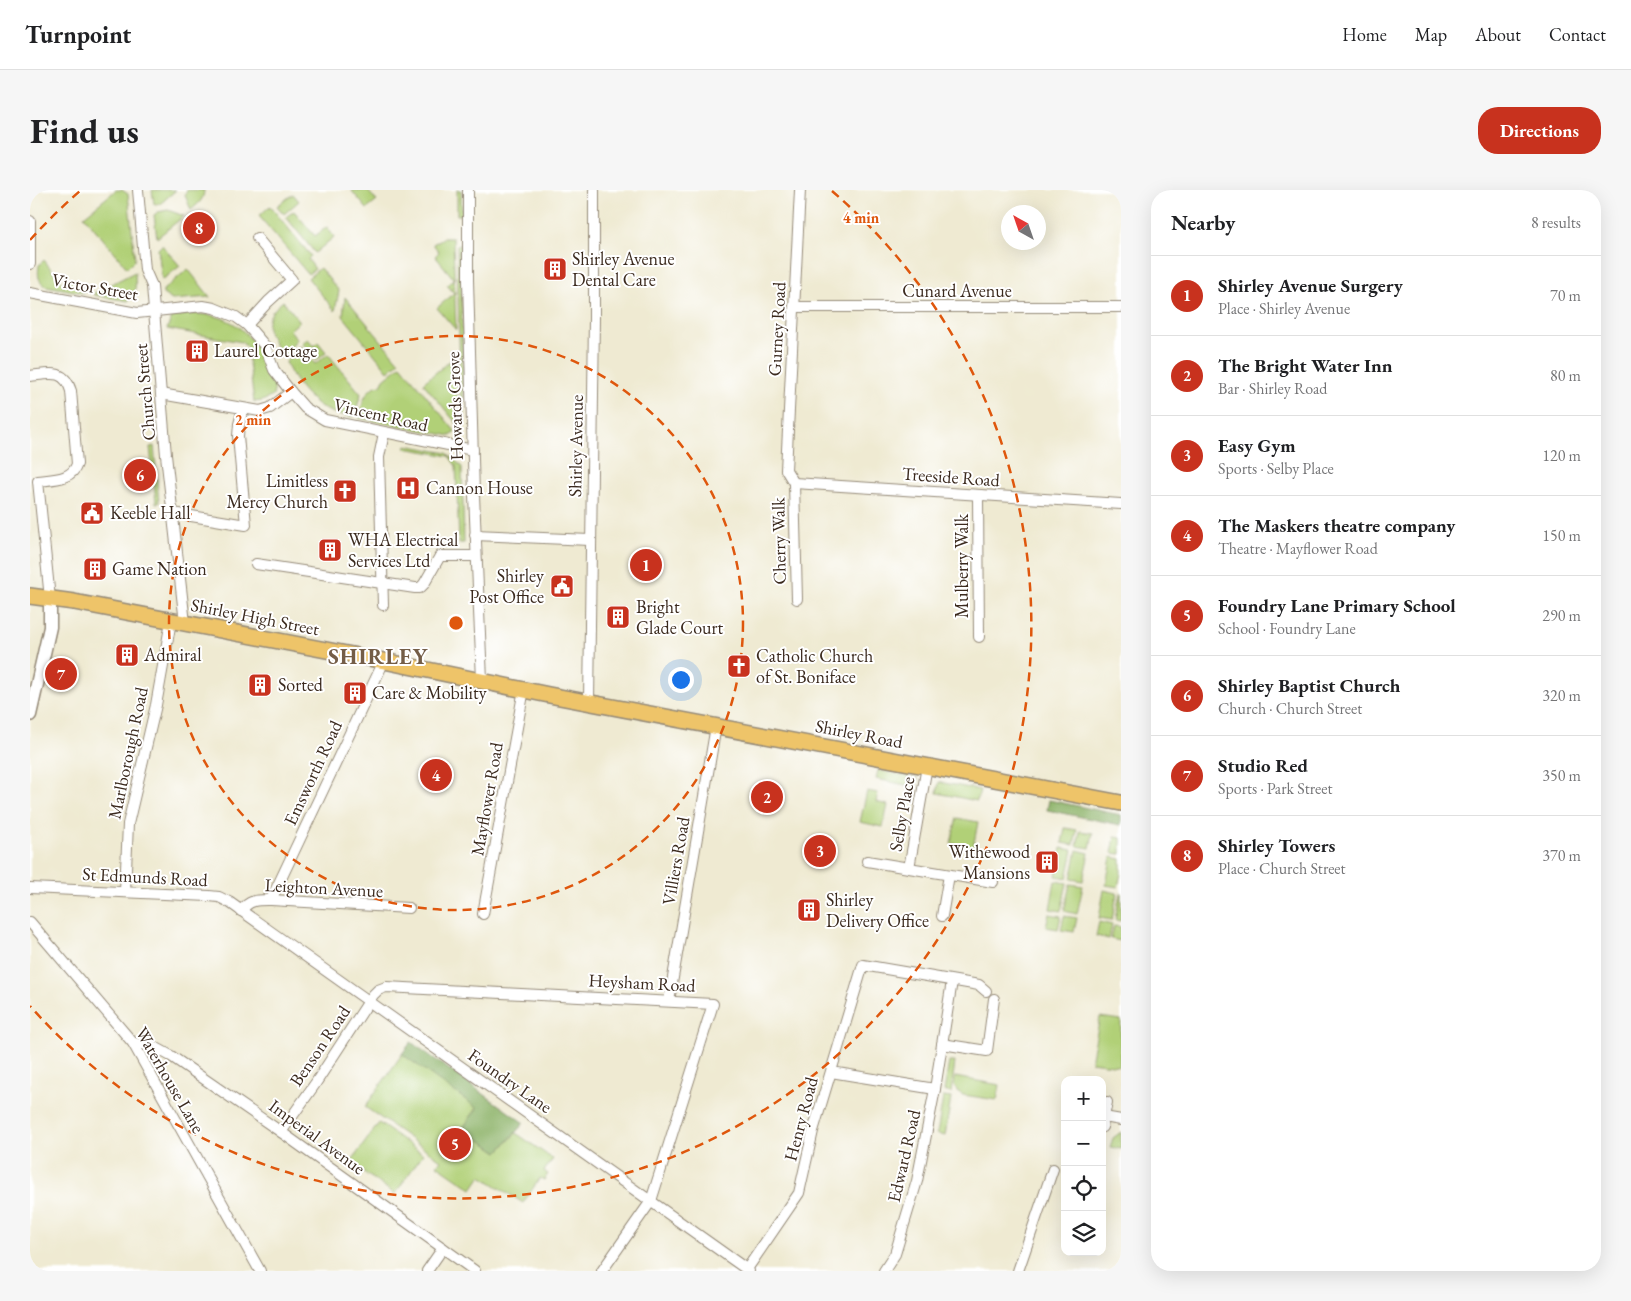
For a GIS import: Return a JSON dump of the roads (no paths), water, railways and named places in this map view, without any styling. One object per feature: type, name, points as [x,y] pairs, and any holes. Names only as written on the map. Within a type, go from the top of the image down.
[{"type":"main road","name":"Shirley High Street","points":[[30,596],[384,661],[589,702]]},
{"type":"main road","name":"Shirley Road","points":[[589,702],[1121,803]]},
{"type":"street","name":"Church Street","points":[[138,190],[145,270],[152,286],[173,513],[178,622]]},
{"type":"street","name":"Howards Grove","points":[[468,190],[468,280],[475,535],[482,680]]},
{"type":"street","name":"Shirley Avenue","points":[[589,702],[594,190]]},
{"type":"street","name":"Gurney Road","points":[[794,483],[786,470],[800,190]]},
{"type":"street","points":[[30,222],[30,264]]},
{"type":"street","points":[[248,325],[268,302],[292,280],[257,238]]},
{"type":"street","name":"Victor Street","points":[[30,293],[137,313],[154,311]]},
{"type":"street","name":"Vincent Road","points":[[154,311],[203,306],[214,308],[236,317],[248,325],[265,346],[274,370],[291,392],[305,408],[325,420],[473,450]]},
{"type":"street","name":"Cunard Avenue","points":[[794,307],[1121,307]]},
{"type":"street","points":[[30,376],[51,373],[58,374],[66,379],[69,385],[77,464],[76,469],[68,476],[38,481],[50,599],[50,627],[30,715]]},
{"type":"street","points":[[161,394],[260,411],[270,408],[291,392]]},
{"type":"street","points":[[173,513],[246,525],[238,436],[243,409]]},
{"type":"street","points":[[383,606],[378,457],[384,433]]},
{"type":"street","name":"Treeside Road","points":[[794,483],[1121,504]]},
{"type":"street","name":"Cherry Walk","points":[[794,483],[796,599]]},
{"type":"street","name":"Mulberry Walk","points":[[978,496],[979,637]]},
{"type":"street","points":[[475,535],[590,540]]},
{"type":"street","points":[[256,564],[420,588],[440,556],[476,556]]},
{"type":"street","name":"Marlborough Road","points":[[125,892],[128,824],[178,622]]},
{"type":"street","name":"Emsworth Road","points":[[271,900],[384,661]]},
{"type":"street","name":"Mayflower Road","points":[[483,914],[524,689]]},
{"type":"street","name":"Villiers Road","points":[[669,1001],[716,726]]},
{"type":"street","name":"Selby Place","points":[[909,868],[927,766]]},
{"type":"street","name":"Selby Place","points":[[867,861],[993,882]]},
{"type":"street","points":[[942,916],[949,875]]},
{"type":"street","name":"St Edmunds Road","points":[[30,888],[219,897],[252,918]]},
{"type":"street","name":"Leighton Avenue","points":[[241,911],[252,901],[271,900],[408,908]]},
{"type":"street","name":"Foundry Lane","points":[[252,918],[748,1270]]},
{"type":"street","name":"Waterhouse Lane","points":[[30,922],[133,1043],[260,1271]]},
{"type":"street","name":"Henry Road","points":[[748,1270],[799,1193],[813,1131],[863,965],[952,981]]},
{"type":"street","points":[[952,981],[979,985],[986,991]]},
{"type":"street","name":"Edward Road","points":[[884,1271],[895,1254],[917,1180],[935,1089],[952,981]]},
{"type":"street","name":"Heysham Road","points":[[369,1002],[377,991],[386,987],[713,1004],[651,1200]]},
{"type":"street","points":[[942,1044],[992,1052],[994,999]]},
{"type":"street","name":"Benson Road","points":[[281,1132],[369,1002]]},
{"type":"street","name":"Imperial Avenue","points":[[133,1043],[151,1045],[171,1056],[475,1271]]},
{"type":"street","points":[[831,1072],[935,1089]]},
{"type":"street","points":[[1103,1121],[1108,1102]]},
{"type":"street","points":[[1106,1122],[1121,1120]]},
{"type":"street","points":[[1018,1271],[1053,1169]]},
{"type":"street","points":[[602,1271],[651,1200]]},
{"type":"street","points":[[427,1271],[443,1248]]},
{"type":"place","name":"Shirley Towers","points":[[199,228]]},
{"type":"place","name":"Shirley Avenue Dental Care","points":[[555,269]]},
{"type":"place","name":"Laurel Cottage","points":[[197,351]]},
{"type":"place","name":"Shirley Baptist Church","points":[[140,475]]},
{"type":"place","name":"Cannon House","points":[[408,488]]},
{"type":"place","name":"Limitless Mercy Church","points":[[345,491]]},
{"type":"place","name":"Keeble Hall","points":[[92,513]]},
{"type":"place","name":"WHA Electrical Services Ltd","points":[[330,550]]},
{"type":"place","name":"Shirley Avenue Surgery","points":[[646,565]]},
{"type":"place","name":"Game Nation","points":[[95,569]]},
{"type":"place","name":"Shirley Post Office","points":[[562,586]]},
{"type":"place","name":"Bright Glade Court","points":[[618,617]]},
{"type":"place","name":"Admiral","points":[[127,655]]},
{"type":"place","name":"Catholic Church of St. Boniface","points":[[739,666]]},
{"type":"place","name":"Studio Red","points":[[61,674]]},
{"type":"place","name":"Sorted","points":[[260,685]]},
{"type":"place","name":"Care & Mobility","points":[[355,693]]},
{"type":"place","name":"The Maskers theatre company","points":[[436,775]]},
{"type":"place","name":"The Bright Water Inn","points":[[767,797]]},
{"type":"place","name":"Easy Gym","points":[[820,851]]},
{"type":"place","name":"Withewood Mansions","points":[[1047,862]]},
{"type":"place","name":"Shirley Delivery Office","points":[[809,910]]},
{"type":"place","name":"Foundry Lane Primary School","points":[[455,1144]]},
{"type":"district","name":"SHIRLEY","points":[[378,656]]}]
